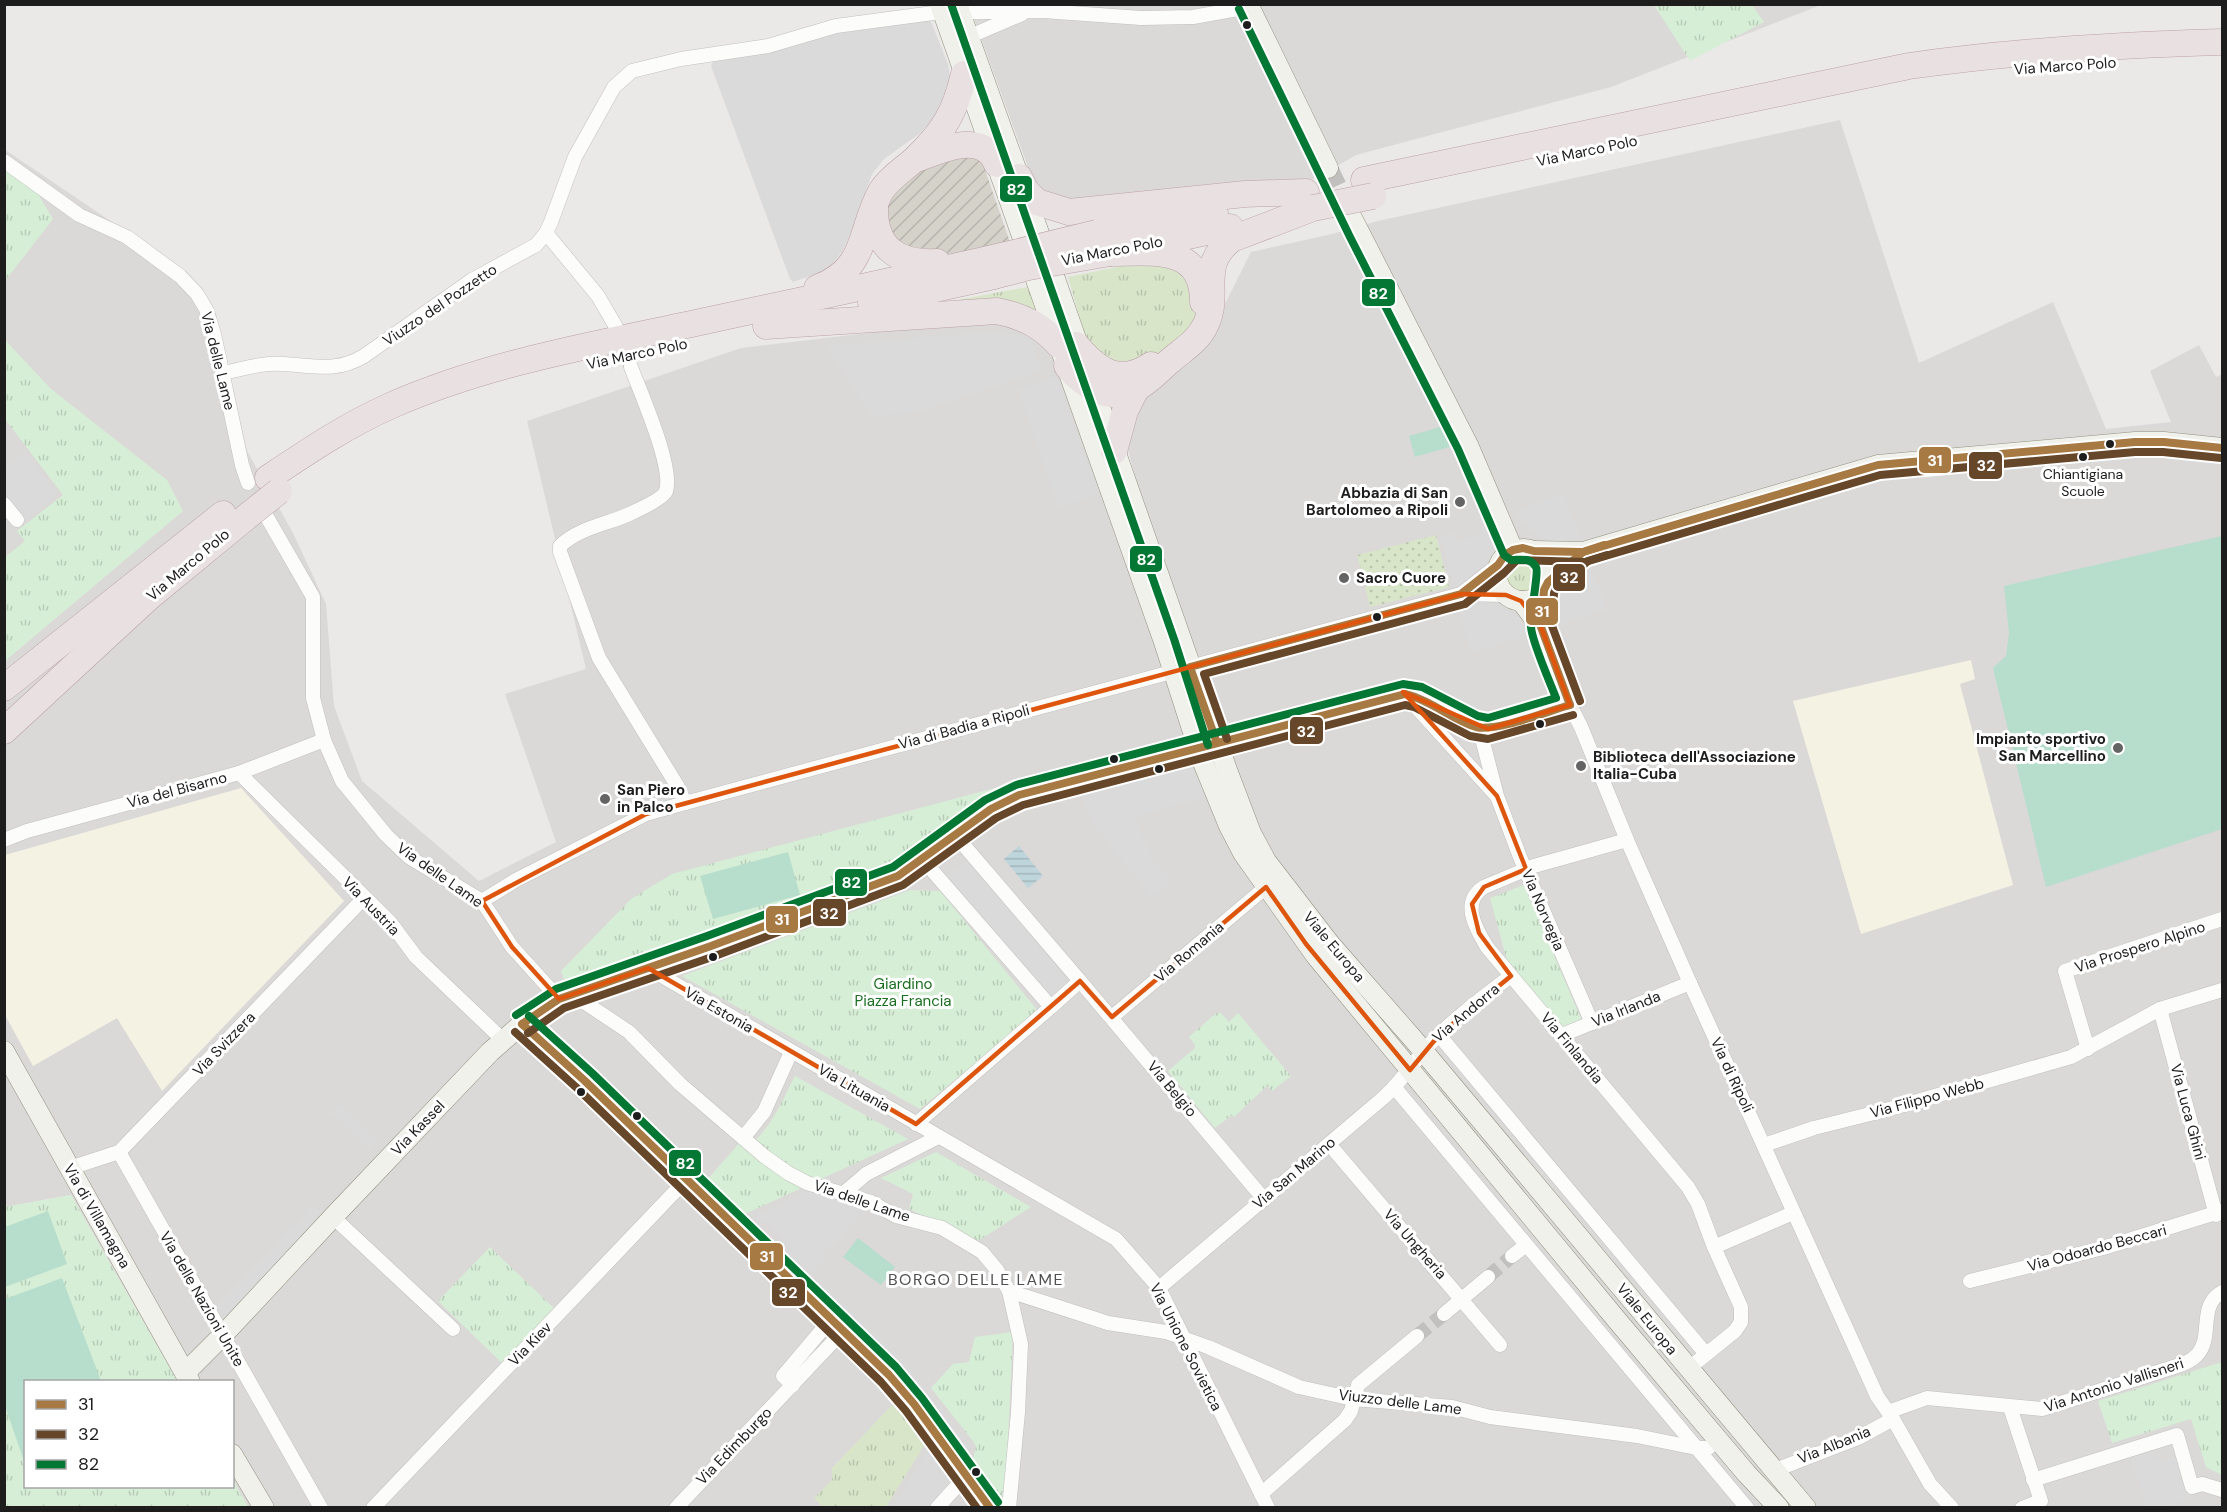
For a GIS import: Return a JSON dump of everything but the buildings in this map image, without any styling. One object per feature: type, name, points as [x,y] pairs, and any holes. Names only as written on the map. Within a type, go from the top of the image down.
[{"type":"highway","name":"Via Marco Polo","points":[[1368,188],[1909,66],[1974,57],[2144,44],[2223,42]]},
{"type":"highway","name":"Via Marco Polo","points":[[4,730],[303,455],[357,422],[399,402],[454,381],[586,346],[763,318],[1104,243],[1218,212],[1310,200],[1939,78],[1982,72],[2145,60],[2223,59]]},
{"type":"highway","points":[[763,318],[843,274],[857,254],[876,200],[886,183],[913,160],[942,130],[951,117],[964,74]]},
{"type":"highway","points":[[913,160],[970,145],[989,151],[997,164]]},
{"type":"highway","points":[[1018,177],[1026,191],[1037,202],[1069,212],[1126,208],[1245,194],[1310,200]]},
{"type":"highway","points":[[876,200],[875,221],[879,237],[887,248],[899,256],[922,263],[992,267]]},
{"type":"highway","points":[[1114,451],[1125,411],[1136,389],[1202,332],[1211,308],[1211,269],[1216,254],[1222,246],[1310,200]]},
{"type":"highway","points":[[763,318],[998,311],[1029,320],[1067,352],[1090,361],[1101,369],[1118,375],[1134,374],[1155,362],[1190,334],[1202,314],[1201,287],[1194,271],[1180,258],[1104,243]]},
{"type":"highway","points":[[1067,352],[1076,376],[1100,392],[1112,394],[1136,389]]},
{"type":"highway","name":"Via Marco Polo","points":[[4,688],[258,497]]},
{"type":"main road","points":[[1249,6],[1328,168]]},
{"type":"main road","points":[[950,8],[970,42],[1018,177],[1030,234],[997,164],[964,74],[950,8]]},
{"type":"main road","points":[[1349,212],[1468,445],[1513,550]]},
{"type":"main road","name":"Viale Europa","points":[[1045,278],[1067,352],[1208,745],[1233,834],[1266,887],[1306,944],[1718,1439],[1779,1508]]},
{"type":"main road","name":"Viale Europa","points":[[1091,387],[1114,451],[1182,669]]},
{"type":"main road","points":[[1582,552],[1531,600],[1514,598],[1497,582],[1498,565],[1505,555],[1513,550],[1523,548],[1582,552],[1878,465],[2135,442],[2164,442],[2223,448]]},
{"type":"main road","points":[[1534,550],[1542,556],[1548,566],[1546,586]]},
{"type":"main road","name":"Via di Ripoli","points":[[1541,627],[1546,586]]},
{"type":"main road","name":"Via di Ripoli","points":[[1514,598],[1541,627],[1570,705]]},
{"type":"main road","points":[[1409,694],[1479,727],[1494,728],[1570,705]]},
{"type":"main road","name":"Via Kassel","points":[[188,1377],[223,1335],[333,1217],[503,1040],[522,1024],[565,997],[898,876],[991,809],[1010,798],[1385,698],[1409,694]]},
{"type":"main road","name":"Viale Europa","points":[[1208,745],[1251,833],[1273,871],[1330,944],[1806,1508]]},
{"type":"main road","name":"Via di Villamagna","points":[[4,1051],[188,1377]]},
{"type":"main road","points":[[234,1457],[264,1508]]},
{"type":"street","name":"Viuzzo del Pozzetto","points":[[223,373],[267,364],[332,368],[347,365],[364,356],[472,280],[536,245],[546,233],[576,157],[614,87],[632,71],[681,59],[768,46],[836,26],[950,8],[1027,12],[1042,8],[1141,18],[1192,16],[1249,6]]},
{"type":"street","points":[[970,42],[1027,12]]},
{"type":"street","name":"Via delle Lame","points":[[4,161],[79,215],[127,237],[180,276],[197,294],[206,309],[223,373],[242,465],[313,597],[312,691],[324,740],[342,781],[386,835],[409,857],[482,901],[512,947],[565,997],[629,1032],[680,1083],[764,1156],[788,1173],[815,1185],[871,1202],[896,1216],[942,1228],[967,1241],[982,1252],[989,1261],[1009,1291],[1021,1344],[1009,1508]]},
{"type":"street","points":[[546,233],[598,296],[616,327]]},
{"type":"street","points":[[631,367],[662,453],[666,492],[660,498],[627,515],[586,529],[568,538],[560,546],[560,552],[599,658],[685,802]]},
{"type":"street","points":[[4,504],[18,520]]},
{"type":"street","name":"Via di Badia a Ripoli","points":[[1461,594],[1498,565]]},
{"type":"street","name":"Via di Badia a Ripoli","points":[[482,901],[516,880],[646,814],[685,802],[1461,594],[1514,598]]},
{"type":"street","name":"Via Norvegia","points":[[1409,694],[1417,708],[1497,796]]},
{"type":"street","name":"Via di Ripoli","points":[[1570,705],[1690,983],[1877,1396],[1930,1484],[1952,1508]]},
{"type":"street","name":"Via Norvegia","points":[[1479,727],[1497,796],[1592,1023]]},
{"type":"street","name":"Via del Bisarno","points":[[4,835],[27,831],[239,773],[324,740]]},
{"type":"street","name":"Via Austria","points":[[239,773],[399,932],[416,957],[503,1040]]},
{"type":"street","name":"Via del Bisarno","points":[[4,840],[27,831]]},
{"type":"street","name":"Via Belgio","points":[[955,835],[1112,1017],[1263,1198]]},
{"type":"street","name":"Via Finlandia","points":[[1627,840],[1526,869],[1484,887],[1477,892],[1472,904],[1472,917],[1479,933],[1511,976],[1688,1187],[1698,1203],[1714,1247],[1741,1307],[1742,1318],[1735,1331],[1706,1354]]},
{"type":"street","points":[[923,860],[1051,1007]]},
{"type":"street","name":"Via Romania","points":[[1112,1017],[1266,887]]},
{"type":"street","name":"Via Svizzera","points":[[70,1168],[119,1152],[364,898]]},
{"type":"street","name":"Via Prospero Alpino","points":[[2088,1049],[2065,971],[2223,919]]},
{"type":"street","name":"Via Estonia","points":[[648,968],[791,1052]]},
{"type":"street","name":"Via Andorra","points":[[1423,1052],[1439,1035],[1511,976]]},
{"type":"street","points":[[916,1124],[1080,981]]},
{"type":"street","name":"Via Irlanda","points":[[1562,1035],[1690,983]]},
{"type":"street","name":"Via Filippo Webb","points":[[1764,1145],[1814,1128],[2046,1065],[2088,1049],[2160,1009],[2223,990]]},
{"type":"street","name":"Via Luca Ghini","points":[[2160,1009],[2219,1213]]},
{"type":"street","points":[[522,1024],[832,1318],[901,1388],[990,1508]]},
{"type":"street","name":"Viale Europa","points":[[1439,1035],[1706,1354]]},
{"type":"street","points":[[743,1138],[764,1112],[791,1052]]},
{"type":"street","name":"Via Lituania","points":[[791,1052],[916,1124]]},
{"type":"street","name":"Via San Marino","points":[[1159,1288],[1395,1088],[1423,1052]]},
{"type":"street","points":[[1395,1088],[1747,1508]]},
{"type":"street","name":"Via Unione Sovietica","points":[[916,1124],[1110,1234],[1122,1244],[1159,1288],[1268,1508]]},
{"type":"street","points":[[844,1193],[866,1174],[938,1137]]},
{"type":"street","name":"Via Ungheria","points":[[1329,1144],[1500,1345]]},
{"type":"street","name":"Via delle Nazioni Unite","points":[[119,1152],[321,1508]]},
{"type":"street","name":"Via Kiev","points":[[373,1508],[686,1180]]},
{"type":"street","points":[[1714,1247],[1793,1213]]},
{"type":"street","name":"Via Odoardo Beccari","points":[[1970,1281],[2103,1248],[2219,1213]]},
{"type":"street","points":[[333,1217],[453,1329]]},
{"type":"street","points":[[1512,1256],[1526,1245]]},
{"type":"street","points":[[1444,1314],[1488,1277]]},
{"type":"street","name":"Viuzzo delle Lame","points":[[1009,1291],[1108,1323],[1166,1332],[1208,1347],[1299,1387],[1353,1399],[1452,1407],[1490,1418],[1638,1436],[1696,1449]]},
{"type":"street","name":"Via Antonio Vallisneri","points":[[1891,1416],[1926,1398],[2042,1409],[2189,1361],[2201,1349],[2210,1302],[2223,1292]]},
{"type":"street","points":[[793,1385],[783,1376],[832,1318]]},
{"type":"street","name":"Via Edimburgo","points":[[676,1508],[844,1330]]},
{"type":"street","points":[[1262,1494],[1344,1420],[1351,1411],[1358,1385],[1417,1336]]},
{"type":"street","points":[[1688,1369],[1706,1354]]},
{"type":"street","points":[[2010,1407],[2041,1501],[2022,1508]]},
{"type":"street","name":"Via Albania","points":[[1773,1471],[1858,1438],[1891,1416]]},
{"type":"street","points":[[2033,1480],[2177,1435],[2192,1487],[2202,1484],[2223,1490]]},
{"type":"street","points":[[1696,1449],[1708,1448],[1718,1439]]},
{"type":"street","points":[[937,1508],[966,1476]]},
{"type":"highlighted area","points":[[1461,594],[1506,595],[1521,601],[1541,627],[1570,705],[1488,729],[1403,692],[1497,796],[1526,869],[1484,887],[1472,904],[1479,933],[1511,976],[1439,1035],[1410,1070],[1306,944],[1266,887],[1112,1017],[1080,981],[916,1124],[648,968],[559,999],[512,947],[482,901],[646,814]]},
{"type":"shaded area","points":[[969,5],[1821,5],[1611,87],[1356,155],[1314,179],[1098,203],[1039,197]]},
{"type":"shaded area","points":[[930,19],[948,64],[951,83],[936,116],[919,134],[884,159],[872,174],[852,230],[842,252],[830,267],[793,282],[711,66],[714,58],[829,33]]},
{"type":"shaded area","points":[[1840,120],[1919,363],[2053,302],[2106,429],[2171,422],[2150,371],[2199,345],[2216,377],[2222,374],[2222,1507],[248,1507],[234,1482],[234,1380],[176,1380],[71,1195],[5,1207],[4,149],[183,270],[216,313],[247,451],[293,533],[326,604],[334,706],[362,781],[479,881],[556,842],[505,694],[586,669],[527,421],[741,348],[995,318],[1021,323],[1042,344],[1065,374],[1107,495],[1137,483],[1128,450],[1127,426],[1142,396],[1211,332],[1251,252],[1378,221]]},
{"type":"shaded area","points":[[973,153],[983,164],[1010,242],[931,258],[889,240],[883,206],[924,162]]},
{"type":"shaded area","points":[[987,332],[1030,337],[1042,370],[919,412],[871,416],[826,346]]},
{"type":"shaded area","points":[[1056,377],[1099,494],[1059,508],[1018,390]]},
{"type":"shaded area","points":[[24,451],[58,494],[18,526],[5,509],[5,467]]},
{"type":"shaded area","points":[[1563,493],[1582,543],[1559,545],[1546,540],[1522,523],[1513,512]]},
{"type":"shaded area","points":[[1493,522],[1496,541],[1494,553],[1481,571],[1454,589],[1440,536],[1452,532],[1456,542],[1481,534],[1481,527]]},
{"type":"shaded area","points":[[1588,558],[1607,609],[1554,627],[1551,615],[1553,595],[1557,586],[1569,569]]},
{"type":"shaded area","points":[[1477,602],[1500,605],[1518,618],[1530,635],[1471,653],[1458,604]]},
{"type":"shaded area","points":[[1971,660],[1975,679],[1960,684],[2013,885],[1861,934],[1793,701]]},
{"type":"shaded area","points":[[1194,765],[1205,797],[1134,817],[1156,865],[1173,880],[1151,897],[1093,825],[1082,797]]},
{"type":"shaded area","points":[[241,788],[344,901],[162,1091],[117,1018],[33,1066],[5,1015],[5,855]]},
{"type":"shaded area","points":[[968,860],[1069,983],[1051,998],[946,876]]},
{"type":"shaded area","points":[[339,1103],[379,1141],[370,1151],[330,1113]]},
{"type":"shaded area","points":[[810,1189],[865,1207],[834,1246],[826,1246],[825,1258],[811,1276],[785,1255],[789,1246],[767,1224],[754,1216]]},
{"type":"shaded area","points":[[310,1208],[328,1212],[224,1323],[214,1307]]},
{"type":"shaded area","points":[[819,1279],[900,1356],[970,1445],[967,1459],[926,1404],[886,1359],[810,1286]]},
{"type":"shaded area","points":[[937,1435],[966,1476],[937,1507],[892,1508]]},
{"type":"shaded area","points":[[2151,1452],[2155,1460],[2178,1458],[2191,1500],[2161,1507],[2147,1507],[2130,1458]]},
{"type":"green space","points":[[1654,5],[1752,5],[1764,22],[1690,61]]},
{"type":"green space","points":[[4,168],[38,194],[53,219],[5,281]]},
{"type":"green space","points":[[1160,258],[1185,269],[1198,311],[1188,331],[1143,365],[1117,368],[1087,342],[1068,277]]},
{"type":"green space","points":[[1028,287],[1038,318],[941,303]]},
{"type":"green space","points":[[5,340],[51,389],[167,480],[183,511],[5,661],[5,557],[25,541],[17,531],[63,495],[5,419]]},
{"type":"green space","points":[[1447,425],[1453,446],[1415,457],[1409,436]]},
{"type":"green space","points":[[1436,535],[1449,587],[1370,607],[1357,555]]},
{"type":"green space","name":"Impianto sportivo San Marcellino","points":[[2222,536],[2222,829],[2046,887],[1993,668],[2006,656],[2009,633],[2004,586]]},
{"type":"green space","points":[[1522,557],[1534,563],[1540,575],[1534,587],[1522,593],[1510,587],[1504,575],[1510,563]]},
{"type":"green space","points":[[995,788],[996,792],[891,866],[565,983],[561,971],[631,899],[672,874]]},
{"type":"green space","points":[[788,852],[800,895],[713,919],[700,876]]},
{"type":"green space","points":[[1524,885],[1582,1021],[1563,1029],[1508,964],[1490,898]]},
{"type":"green space","name":"Giardino Piazza Francia","points":[[910,890],[940,891],[1038,1011],[920,1109],[682,976]]},
{"type":"green space","points":[[1216,1013],[1221,1013],[1229,1022],[1238,1013],[1291,1076],[1272,1091],[1267,1086],[1234,1117],[1232,1115],[1215,1128],[1168,1071],[1195,1048],[1189,1037]]},
{"type":"green space","points":[[795,1076],[908,1139],[745,1214],[707,1180],[741,1141],[748,1147],[763,1132]]},
{"type":"green space","points":[[936,1152],[1031,1207],[978,1241],[909,1209],[913,1194],[881,1178]]},
{"type":"green space","points":[[71,1195],[176,1380],[24,1380],[24,1488],[234,1488],[234,1482],[248,1507],[5,1508],[5,1207]]},
{"type":"green space","points":[[48,1211],[67,1264],[5,1287],[5,1227]]},
{"type":"green space","points":[[858,1238],[895,1267],[881,1285],[843,1257]]},
{"type":"green space","points":[[490,1247],[559,1313],[507,1368],[438,1301]]},
{"type":"green space","points":[[62,1278],[101,1380],[24,1380],[24,1461],[5,1406],[5,1299]]},
{"type":"green space","points":[[1013,1332],[1005,1505],[973,1461],[976,1447],[973,1441],[931,1388],[953,1364],[969,1362],[975,1337]]},
{"type":"green space","points":[[2222,1362],[2222,1475],[2206,1467],[2191,1419],[2112,1443],[2098,1401]]},
{"type":"green space","points":[[893,1404],[925,1444],[886,1507],[823,1507],[814,1498],[832,1480],[832,1468]]},
{"type":"water","points":[[1019,846],[1043,876],[1028,888],[1004,859]]},
{"type":"tunnel","points":[[1328,168],[1349,212]]},
{"type":"tunnel","points":[[619,335],[631,367]]},
{"type":"tunnel","points":[[1488,1277],[1512,1256]]},
{"type":"tunnel","points":[[1417,1336],[1444,1314]]},
{"type":"transit line","name":"82","points":[[951,4],[1174,639],[1208,745]]},
{"type":"transit line","name":"82","points":[[516,1015],[556,989],[893,867],[985,800],[1016,785],[1403,684],[1422,687],[1478,716],[1488,718],[1556,698],[1532,634],[1536,567],[1528,560],[1511,560],[1504,555],[1458,449],[1350,237],[1239,9]]},
{"type":"transit line","name":"31","points":[[1217,743],[1190,667],[1461,594],[1513,550],[1523,548],[1534,551],[1583,552],[1878,465],[2135,442],[2164,442],[2222,448]]},
{"type":"transit line","name":"32","points":[[1227,739],[1204,674],[1465,604],[1517,560],[1585,562],[1880,475],[2135,452],[2163,452],[2221,458]]},
{"type":"transit line","name":"31","points":[[1570,705],[1541,627],[1544,590],[1548,582],[1583,552],[1604,545]]},
{"type":"transit line","name":"32","points":[[1580,701],[1552,626],[1554,593],[1588,561],[1607,555]]},
{"type":"transit line","name":"31","points":[[522,1024],[559,999],[711,946],[898,876],[991,809],[1019,795],[1405,694],[1424,701],[1467,724],[1485,728],[1509,724],[1570,705]]},
{"type":"transit line","name":"32","points":[[528,1033],[564,1008],[715,956],[903,885],[996,818],[1023,805],[1405,705],[1414,707],[1470,736],[1488,739],[1573,715]]},
{"type":"transit line","name":"82","points":[[529,1016],[592,1073],[896,1367],[922,1398],[998,1502]]},
{"type":"transit line","name":"31","points":[[522,1024],[585,1081],[889,1375],[914,1404],[990,1508]]},
{"type":"transit line","name":"32","points":[[515,1032],[578,1089],[881,1382],[906,1411],[977,1508]]},
{"type":"place","name":"Chiantigiana Scuole","points":[[2083,457]]},
{"type":"place","name":"Abbazia di San Bartolomeo a Ripoli","points":[[1460,502]]},
{"type":"place","name":"Sacro Cuore","points":[[1344,578]]},
{"type":"place","name":"Impianto sportivo San Marcellino","points":[[2118,748]]},
{"type":"place","name":"Biblioteca dell'Associazione Italia-Cuba","points":[[1581,766]]},
{"type":"place","name":"San Piero in Palco","points":[[605,799]]},
{"type":"district","name":"BORGO DELLE LAME","points":[[976,1279]]}]
